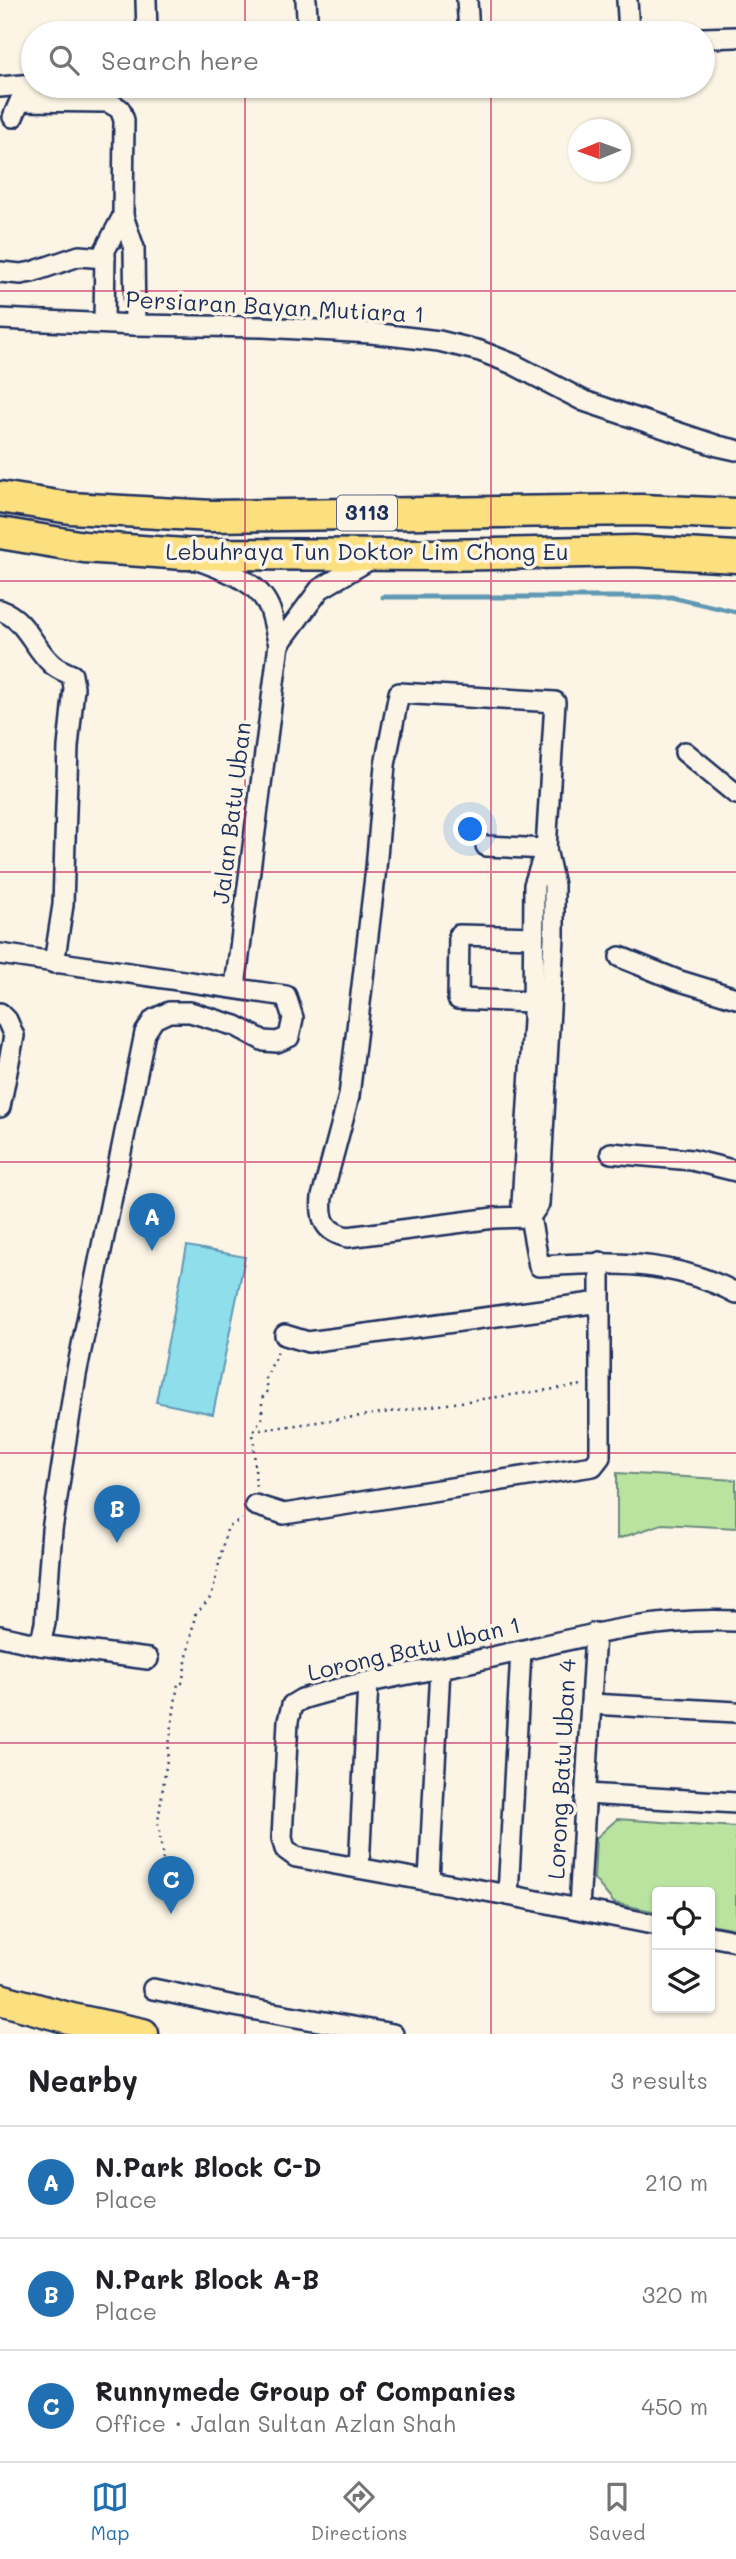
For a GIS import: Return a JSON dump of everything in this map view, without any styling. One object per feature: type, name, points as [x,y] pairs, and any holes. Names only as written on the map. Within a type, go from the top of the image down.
[{"type":"highway","name":"Lebuhraya Tun Doktor Lim Chong Eu","points":[[0,497],[70,508],[212,516],[641,510],[736,514]]},
{"type":"highway","name":"Lebuhraya Tun Doktor Lim Chong Eu","points":[[0,533],[84,547],[184,554],[379,555],[634,551],[736,557]]},
{"type":"highway","points":[[0,1999],[72,2019],[143,2034]]},
{"type":"street","points":[[145,0],[146,21]]},
{"type":"street","points":[[306,0],[307,21]]},
{"type":"street","points":[[467,0],[468,21]]},
{"type":"street","points":[[627,0],[628,21]]},
{"type":"street","points":[[715,38],[736,37]]},
{"type":"street","points":[[0,87],[21,86]]},
{"type":"street","points":[[0,101],[17,109],[108,102],[120,108],[124,120],[123,216],[134,248],[135,325]]},
{"type":"street","points":[[104,323],[105,250],[123,216]]},
{"type":"street","points":[[0,272],[21,274],[79,256],[105,257]]},
{"type":"street","name":"Persiaran Bayan Mutiara 1","points":[[0,319],[263,327],[371,333],[439,341],[480,351],[513,364],[584,401],[736,450]]},
{"type":"street","name":"Jalan Batu Uban","points":[[184,554],[233,573],[257,589],[269,606],[279,644],[235,988]]},
{"type":"street","name":"Jalan Batu Uban","points":[[279,644],[320,589],[379,555]]},
{"type":"street","points":[[0,610],[15,617],[25,627],[52,664],[72,675],[74,688],[68,747],[63,905],[54,963]]},
{"type":"street","points":[[399,693],[555,702],[547,849],[554,885],[554,951],[539,1204],[530,1217],[494,1218],[348,1237],[335,1234],[327,1227],[320,1213],[322,1196],[349,1096],[376,868],[385,765],[399,693]]},
{"type":"street","points":[[685,752],[736,794]]},
{"type":"street","points":[[486,846],[547,849]]},
{"type":"street","points":[[547,849],[534,885],[533,1002],[522,1204],[530,1217],[539,1266],[600,1262],[650,1265],[715,1282],[736,1293]]},
{"type":"street","points":[[533,937],[459,934],[458,986],[458,999],[533,1002]]},
{"type":"street","points":[[0,954],[286,996],[293,1025],[289,1037],[277,1042],[264,1041],[236,1027],[190,1013],[169,1012],[154,1019],[145,1033],[76,1375],[52,1530],[45,1623],[40,1645]]},
{"type":"street","points":[[620,957],[677,980],[736,998]]},
{"type":"street","points":[[0,1013],[7,1020],[14,1036],[0,1107]]},
{"type":"street","points":[[611,1153],[692,1160],[736,1171]]},
{"type":"street","points":[[255,1506],[284,1514],[588,1468],[598,1463],[600,1262]]},
{"type":"street","points":[[285,1335],[307,1342],[600,1302]]},
{"type":"street","name":"Lorong Batu Uban 1","points":[[652,1924],[579,1908],[296,1857],[285,1850],[282,1838],[288,1721],[292,1705],[313,1696],[595,1633],[676,1620],[736,1621]]},
{"type":"street","name":"Lorong Batu Uban 4","points":[[579,1908],[595,1633]]},
{"type":"street","points":[[0,1636],[40,1645],[148,1659]]},
{"type":"street","points":[[508,1895],[521,1651]]},
{"type":"street","points":[[429,1880],[440,1668]]},
{"type":"street","points":[[359,1868],[368,1683]]},
{"type":"street","points":[[591,1704],[736,1712]]},
{"type":"street","points":[[586,1794],[736,1803]]},
{"type":"street","points":[[715,1937],[736,1941]]},
{"type":"street","points":[[153,1989],[393,2034]]},
{"type":"path","points":[[164,1867],[158,1822],[178,1683],[182,1683],[195,1615],[209,1600],[213,1591],[225,1535],[229,1527],[241,1521],[255,1506],[253,1431],[262,1418],[262,1398],[268,1391],[266,1378],[285,1335]]},
{"type":"path","points":[[253,1431],[600,1383]]},
{"type":"green space","points":[[617,1473],[736,1480],[736,1528],[662,1524],[617,1539]]},
{"type":"green space","points":[[617,1819],[736,1827],[736,1929],[715,1925],[715,1887],[652,1887],[652,1911],[614,1903],[594,1879],[596,1838]]},
{"type":"water","points":[[187,1246],[245,1257],[213,1414],[156,1402]]},
{"type":"waterway","points":[[383,597],[671,597],[736,612]]},
{"type":"place","name":"N.Park Block C-D","points":[[152,1251]]},
{"type":"place","name":"N.Park Block A-B","points":[[117,1543]]},
{"type":"place","name":"Runnymede Group of Companies","points":[[171,1914]]}]
